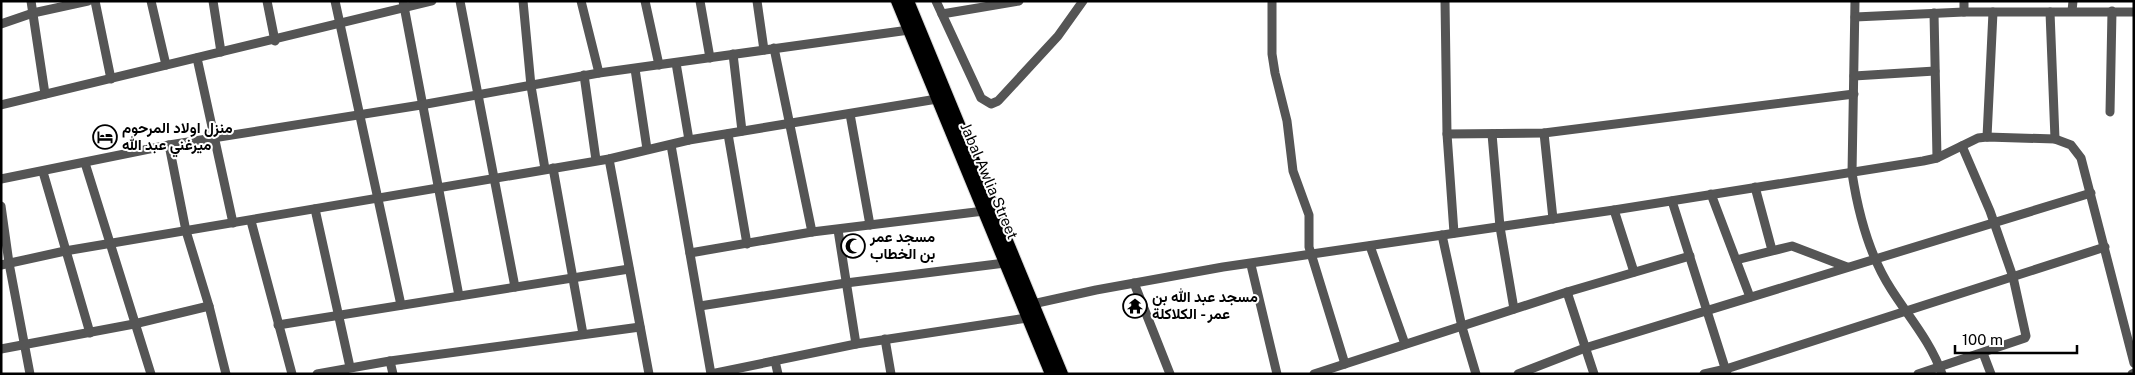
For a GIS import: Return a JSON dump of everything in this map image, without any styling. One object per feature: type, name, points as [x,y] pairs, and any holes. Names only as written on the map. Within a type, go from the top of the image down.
[{"type":"main road","name":"Jabal Awlia Street","points":[[897,1],[1005,263],[1062,374]]},
{"type":"main road","name":"Jabal Awlia Street","points":[[908,1],[1051,374]]},
{"type":"street","points":[[31,1],[45,94]]},
{"type":"street","points":[[1,24],[33,13],[88,1]]},
{"type":"street","points":[[95,1],[111,79]]},
{"type":"street","points":[[151,1],[166,65]]},
{"type":"street","points":[[213,1],[221,52]]},
{"type":"street","points":[[266,1],[276,40]]},
{"type":"street","points":[[335,1],[401,305]]},
{"type":"street","points":[[1,105],[340,25],[403,5],[432,1]]},
{"type":"street","points":[[460,1],[514,287]]},
{"type":"street","points":[[523,1],[531,86],[573,278],[583,334]]},
{"type":"street","points":[[581,1],[599,73]]},
{"type":"street","points":[[645,1],[659,66]]},
{"type":"street","points":[[700,1],[710,58]]},
{"type":"street","points":[[757,1],[764,50]]},
{"type":"street","points":[[936,1],[981,98],[986,103],[991,104],[998,101],[1058,36],[1083,1]]},
{"type":"street","points":[[942,14],[1018,1]]},
{"type":"street","points":[[1272,1],[1274,17],[1271,31],[1275,73],[1287,120],[1292,171],[1309,215],[1308,240],[1311,255],[1345,364]]},
{"type":"street","points":[[1445,1],[1448,134],[1454,233]]},
{"type":"street","points":[[1855,1],[1852,173],[1857,200],[1875,259],[1941,370]]},
{"type":"street","points":[[1964,1],[1964,12]]},
{"type":"street","points":[[2072,12],[2073,1]]},
{"type":"street","points":[[403,5],[459,296]]},
{"type":"street","points":[[1855,17],[1964,12],[2134,12]]},
{"type":"street","points":[[1987,138],[1993,12]]},
{"type":"street","points":[[2050,12],[2055,139]]},
{"type":"street","points":[[2110,112],[2112,12]]},
{"type":"street","points":[[1934,14],[1937,158]]},
{"type":"street","points":[[1,179],[169,145],[421,105],[584,75],[909,30]]},
{"type":"street","points":[[774,48],[812,232]]},
{"type":"street","points":[[733,54],[742,131]]},
{"type":"street","points":[[197,58],[233,224]]},
{"type":"street","points":[[676,63],[689,140]]},
{"type":"street","points":[[635,69],[647,149]]},
{"type":"street","points":[[1854,76],[1935,71]]},
{"type":"street","points":[[584,75],[596,160]]},
{"type":"street","points":[[1448,134],[1544,133],[1854,94]]},
{"type":"street","points":[[5,264],[65,251],[610,159],[689,140],[937,100]]},
{"type":"street","points":[[850,114],[870,225]]},
{"type":"street","points":[[1544,133],[1553,219]]},
{"type":"street","points":[[728,134],[747,244]]},
{"type":"street","points":[[1492,134],[1500,227],[1514,309]]},
{"type":"street","points":[[671,144],[711,374],[1028,310],[1134,283],[1852,173],[1937,158],[1978,138],[2055,139],[2076,150],[2081,158],[2091,194],[2134,363]]},
{"type":"street","points":[[169,145],[186,231],[209,306],[226,374]]},
{"type":"street","points":[[1918,374],[1941,370],[2026,336],[2013,276],[1994,222],[1962,146]]},
{"type":"street","points":[[610,159],[628,269],[649,374]]},
{"type":"street","points":[[86,163],[150,374]]},
{"type":"street","points":[[43,172],[90,333]]},
{"type":"street","points":[[1755,187],[1772,250]]},
{"type":"street","points":[[1711,194],[1750,298]]},
{"type":"street","points":[[1518,374],[1585,348],[2091,194]]},
{"type":"street","points":[[1672,201],[1727,371]]},
{"type":"street","points":[[1,206],[5,264],[30,374]]},
{"type":"street","points":[[315,209],[350,367]]},
{"type":"street","points":[[1614,210],[1634,272]]},
{"type":"street","points":[[690,253],[812,232],[984,211]]},
{"type":"street","points":[[251,221],[292,374]]},
{"type":"street","points":[[838,230],[856,344]]},
{"type":"street","points":[[1442,235],[1462,327],[1476,374]]},
{"type":"street","points":[[1370,246],[1405,344]]},
{"type":"street","points":[[1736,260],[1772,250],[1798,247],[1847,267]]},
{"type":"street","points":[[1704,374],[1727,371],[1906,310],[2105,247]]},
{"type":"street","points":[[1314,374],[1567,292],[1690,256]]},
{"type":"street","points":[[700,306],[846,283],[1005,263]]},
{"type":"street","points":[[1251,265],[1277,374]]},
{"type":"street","points":[[278,325],[628,269]]},
{"type":"street","points":[[1134,283],[1170,374]]},
{"type":"street","points":[[1567,292],[1594,374]]},
{"type":"street","points":[[1,349],[134,324],[209,306]]},
{"type":"street","points":[[318,374],[390,361],[640,327]]},
{"type":"street","points":[[885,339],[891,374]]},
{"type":"street","points":[[1983,352],[1991,374]]},
{"type":"street","points":[[390,361],[393,374]]},
{"type":"street","points":[[775,361],[778,374]]},
{"type":"place","name":"منزل اولاد المرحوم ميرغني عبد الله","points":[[105,137]]},
{"type":"place","name":"مسجد عمر بن الخطاب","points":[[853,246]]},
{"type":"place","name":"مسجد عبد الله بن عمر - الكلاكلة","points":[[1135,306]]}]
